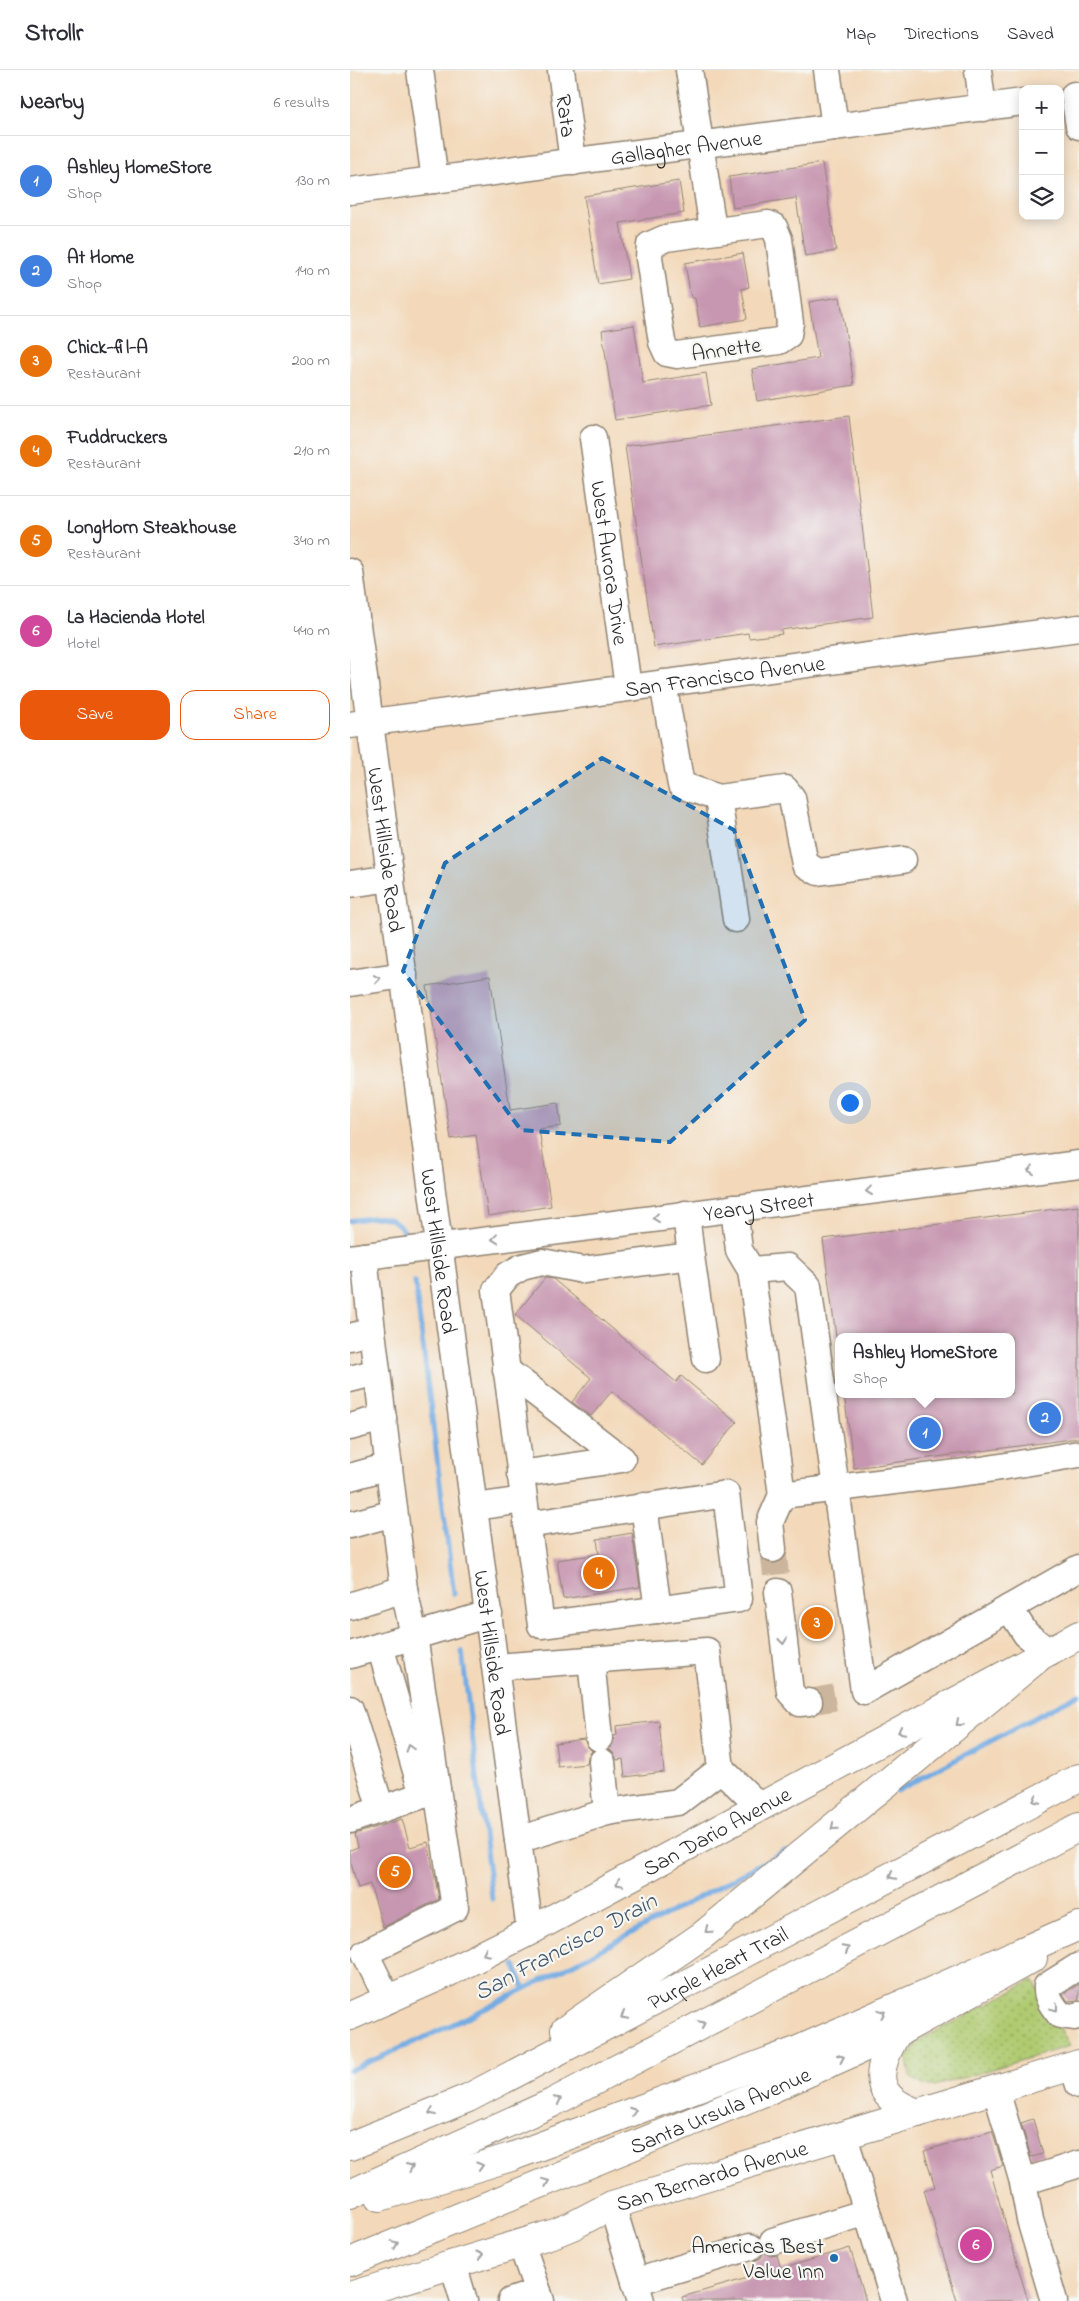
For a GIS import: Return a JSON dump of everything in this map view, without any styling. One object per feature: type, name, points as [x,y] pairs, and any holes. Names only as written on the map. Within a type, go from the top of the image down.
[{"type":"main road","name":"San Dario Avenue","points":[[350,2016],[388,2000],[530,1931],[1079,1635]]},
{"type":"main road","points":[[468,2098],[703,1935],[1043,1655]]},
{"type":"main road","name":"Purple Heart Trail","points":[[350,2146],[468,2098],[1079,1778]]},
{"type":"main road","name":"Purple Heart Trail","points":[[350,2194],[552,2103],[1079,1828]]},
{"type":"main road","points":[[350,2206],[511,2156],[796,2051],[1079,1926]]},
{"type":"main road","name":"Santa Ursula Avenue","points":[[350,2262],[769,2090],[897,2033],[1079,1932]]},
{"type":"main road","points":[[897,2033],[885,2054],[880,2074],[883,2086],[889,2098],[902,2108],[918,2113]]},
{"type":"main road","name":"San Bernardo Avenue","points":[[364,2296],[453,2264],[572,2226],[612,2205],[996,2090],[1077,2072]]},
{"type":"street","points":[[420,70],[435,180]]},
{"type":"street","name":"Rata","points":[[561,70],[573,162]]},
{"type":"street","points":[[689,70],[713,230]]},
{"type":"street","points":[[827,70],[835,127]]},
{"type":"street","points":[[978,70],[983,108]]},
{"type":"street","points":[[1071,96],[1079,126]]},
{"type":"street","name":"Gallagher Avenue","points":[[350,191],[1019,103]]},
{"type":"street","name":"Annette","points":[[768,224],[774,227],[779,239],[790,323],[788,335],[779,341],[677,355],[667,353],[662,342],[649,258],[650,245],[666,238],[713,230],[768,224]]},
{"type":"street","name":"West Aurora Drive","points":[[593,438],[628,687]]},
{"type":"street","name":"West Hillside Road","points":[[350,572],[360,724],[391,878],[530,1931]]},
{"type":"street","name":"San Francisco Avenue","points":[[360,724],[663,682],[1079,628]]},
{"type":"street","points":[[663,682],[681,785],[718,798],[786,788],[792,798],[806,864],[818,872],[903,860]]},
{"type":"street","points":[[718,798],[736,919]]},
{"type":"street","points":[[350,884],[391,878]]},
{"type":"street","points":[[350,983],[404,976]]},
{"type":"street","name":"Yeary Street","points":[[357,1257],[1079,1164]]},
{"type":"street","points":[[734,1208],[739,1250],[751,1270],[782,1495],[770,1522],[773,1549]]},
{"type":"street","points":[[686,1214],[706,1359]]},
{"type":"street","points":[[475,1507],[525,1512],[644,1506],[726,1494],[739,1599],[541,1625],[525,1512],[496,1290],[508,1274],[522,1267],[542,1262],[583,1270],[691,1256]]},
{"type":"street","points":[[357,1257],[361,1334],[377,1372],[404,1589],[414,1636],[430,1793],[455,1908],[358,1951],[388,2000]]},
{"type":"street","points":[[751,1270],[788,1267],[808,1286],[835,1488],[853,1694],[1079,1568]]},
{"type":"street","points":[[506,1370],[622,1459],[520,1474]]},
{"type":"street","points":[[350,1380],[377,1372]]},
{"type":"street","points":[[350,1428],[383,1418]]},
{"type":"street","points":[[782,1495],[982,1470],[1079,1454]]},
{"type":"street","points":[[350,1477],[389,1466]]},
{"type":"street","points":[[644,1506],[658,1610]]},
{"type":"street","points":[[350,1525],[394,1513]]},
{"type":"street","points":[[350,1605],[404,1589]]},
{"type":"street","points":[[778,1592],[790,1692],[800,1703],[809,1702]]},
{"type":"street","points":[[1009,1608],[1043,1655]]},
{"type":"street","points":[[350,1655],[488,1614]]},
{"type":"street","points":[[380,1646],[430,1793]]},
{"type":"street","points":[[496,1667],[708,1650],[721,1769],[760,1807]]},
{"type":"street","points":[[591,1660],[607,1812]]},
{"type":"street","points":[[350,1709],[381,1809]]},
{"type":"street","points":[[518,1840],[607,1812],[678,1802],[721,1769]]},
{"type":"street","points":[[350,1820],[430,1793]]},
{"type":"street","points":[[1079,1966],[1047,1986],[1047,1992],[1052,2005],[1060,2015],[1074,2018],[1079,2015]]},
{"type":"street","points":[[996,2090],[1023,2182],[1030,2220],[1054,2301]]},
{"type":"street","points":[[844,2136],[894,2301]]},
{"type":"street","points":[[1023,2182],[1079,2164]]},
{"type":"street","points":[[612,2205],[638,2291],[761,2244],[867,2212]]},
{"type":"street","points":[[511,2301],[540,2297],[521,2243]]},
{"type":"street","points":[[453,2264],[464,2301]]},
{"type":"highlighted area","points":[[602,758],[734,830],[805,1020],[670,1142],[521,1130],[403,971],[445,863]]},
{"type":"green space","points":[[1033,1980],[1070,2046],[935,2086],[924,2086],[910,2077],[907,2059],[918,2041]]},
{"type":"building","points":[[822,163],[836,251],[805,256],[796,198],[733,208],[729,177]]},
{"type":"building","points":[[679,181],[684,213],[620,223],[629,279],[598,284],[584,196]]},
{"type":"building","points":[[743,253],[749,287],[742,289],[747,319],[700,327],[695,298],[691,298],[685,263]]},
{"type":"building","points":[[840,297],[854,385],[757,401],[752,369],[818,358],[809,302]]},
{"type":"building","points":[[634,325],[643,383],[706,373],[711,405],[615,420],[602,330]]},
{"type":"building","points":[[849,416],[873,617],[781,630],[782,634],[749,638],[748,633],[654,647],[625,446]]},
{"type":"building","points":[[490,976],[510,1110],[558,1103],[561,1126],[539,1129],[551,1206],[488,1216],[476,1135],[451,1139],[427,986]]},
{"type":"building","points":[[1079,1206],[1079,1438],[854,1468],[845,1398],[1015,1398],[1015,1333],[835,1333],[823,1239]]},
{"type":"building","points":[[545,1278],[553,1279],[676,1382],[681,1376],[737,1422],[702,1465],[612,1391],[591,1416],[572,1402],[591,1378],[515,1315]]},
{"type":"building","points":[[632,1533],[640,1587],[563,1599],[557,1560],[599,1554],[597,1539]]},
{"type":"building","points":[[659,1721],[664,1772],[625,1777],[623,1759],[617,1760],[609,1749],[613,1744],[614,1736],[617,1735],[616,1726]]},
{"type":"building","points":[[584,1739],[592,1751],[588,1756],[587,1764],[558,1767],[555,1743]]},
{"type":"building","points":[[402,1819],[410,1847],[428,1842],[439,1899],[383,1927],[370,1884],[358,1888],[350,1860],[350,1850],[358,1847],[355,1834]]},
{"type":"building","points":[[1079,1984],[1079,2000],[1068,2001],[1063,1994]]},
{"type":"building","points":[[1033,2119],[1043,2154],[1031,2157],[1021,2123]]},
{"type":"building","points":[[992,2131],[1003,2166],[990,2170],[1028,2301],[957,2301],[924,2190],[935,2187],[924,2151]]},
{"type":"building","name":"Americas Best Value Inn","points":[[850,2248],[866,2301],[683,2301],[682,2297],[758,2275],[754,2261],[761,2258],[764,2252],[770,2256],[777,2255],[781,2269]]},
{"type":"waterway","points":[[350,1221],[376,1217],[390,1219],[403,1229],[408,1238]]},
{"type":"waterway","points":[[415,1282],[454,1594]]},
{"type":"waterway","points":[[462,1651],[492,1899]]},
{"type":"waterway","name":"San Francisco Drain","points":[[897,1791],[1079,1694]]},
{"type":"waterway","name":"San Francisco Drain","points":[[350,2070],[516,1994],[785,1851]]},
{"type":"waterway","points":[[515,1966],[524,1988]]},
{"type":"tunnel","points":[[773,1549],[778,1592]]},
{"type":"tunnel","points":[[809,1702],[842,1696]]},
{"type":"place","name":"At Home","points":[[1045,1418]]},
{"type":"place","name":"Ashley HomeStore","points":[[925,1433]]},
{"type":"place","name":"Fuddruckers","points":[[599,1573]]},
{"type":"place","name":"Chick-fil-A","points":[[817,1623]]},
{"type":"place","name":"LongHorn Steakhouse","points":[[395,1872]]},
{"type":"place","name":"La Hacienda Hotel","points":[[976,2245]]},
{"type":"place","name":"Americas Best Value Inn","points":[[834,2258]]}]
